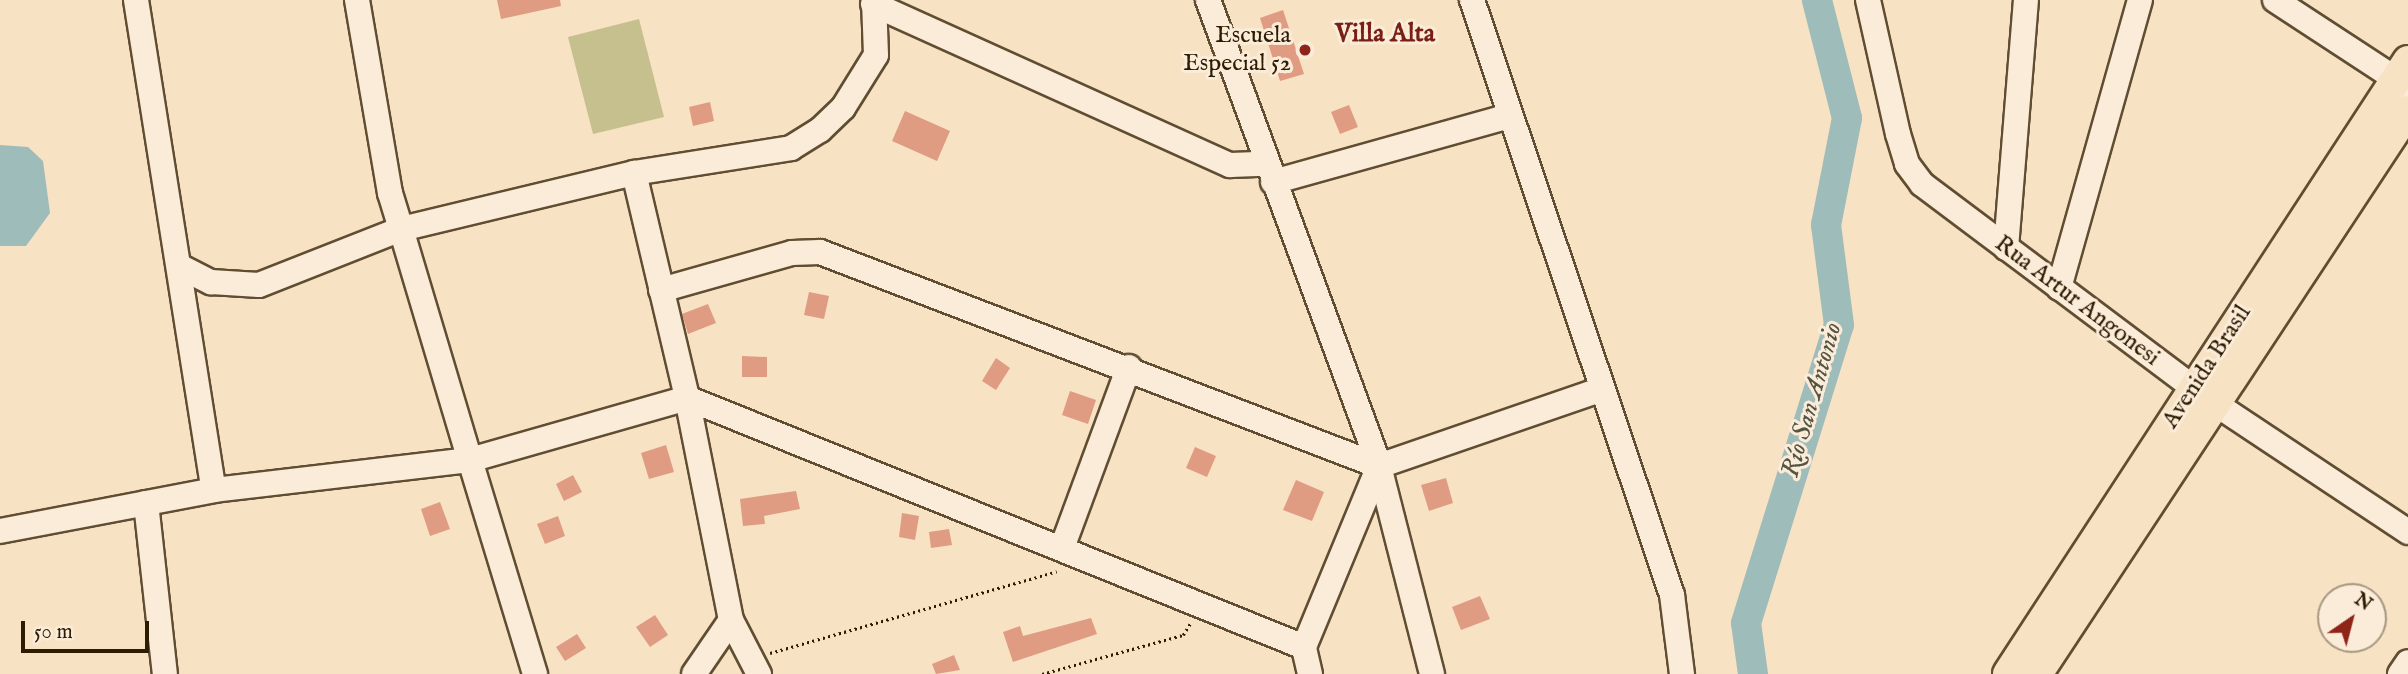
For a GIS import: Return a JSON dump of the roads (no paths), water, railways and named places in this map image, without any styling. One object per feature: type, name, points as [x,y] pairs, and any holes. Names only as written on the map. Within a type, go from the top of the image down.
[{"type":"main road","name":"Avenida Brasil","points":[[2037,674],[2105,549],[2404,76]]},
{"type":"main road","name":"Avenida Brasil","points":[[2203,396],[2408,111]]},
{"type":"main road","name":"Avenida Brasil","points":[[2008,674],[2105,549]]},
{"type":"street","points":[[136,0],[181,267],[214,490]]},
{"type":"street","points":[[357,0],[390,193],[535,674]]},
{"type":"street","points":[[1208,0],[1269,173],[1379,466],[1432,674]]},
{"type":"street","points":[[1472,0],[1600,390],[1672,595],[1682,674]]},
{"type":"street","name":"Rua Artur Angonesi","points":[[1868,0],[1898,134],[1907,164],[1922,184],[2203,396],[2408,532]]},
{"type":"street","points":[[2006,248],[2026,0]]},
{"type":"street","points":[[2059,288],[2140,0]]},
{"type":"street","points":[[2275,0],[2404,76]]},
{"type":"street","points":[[181,267],[211,282],[259,285],[401,229],[634,173],[791,148],[820,130],[843,108],[876,55],[874,2],[1230,165],[1269,173],[1508,116]]},
{"type":"street","points":[[634,173],[687,398],[731,620],[756,666]]},
{"type":"street","points":[[662,290],[792,253],[820,252],[1129,367],[1379,466],[1600,390]]},
{"type":"street","points":[[1062,548],[1129,367]]},
{"type":"street","points":[[0,531],[214,490],[470,460],[687,398],[1304,647]]},
{"type":"street","points":[[1310,674],[1304,647],[1379,466]]},
{"type":"street","points":[[146,503],[165,674]]},
{"type":"street","points":[[694,674],[731,620]]},
{"type":"street","points":[[2400,674],[2408,662]]},
{"type":"water","points":[[0,145],[28,147],[43,161],[50,213],[26,246],[0,246]]},
{"type":"waterway","name":"Río San Antonio","points":[[1753,674],[1746,623],[1839,325],[1826,225],[1847,118],[1817,0]]},
{"type":"place","name":"Escuela Especial 52","points":[[1305,50]]},
{"type":"district","name":"Villa Alta","points":[[1385,34]]}]
